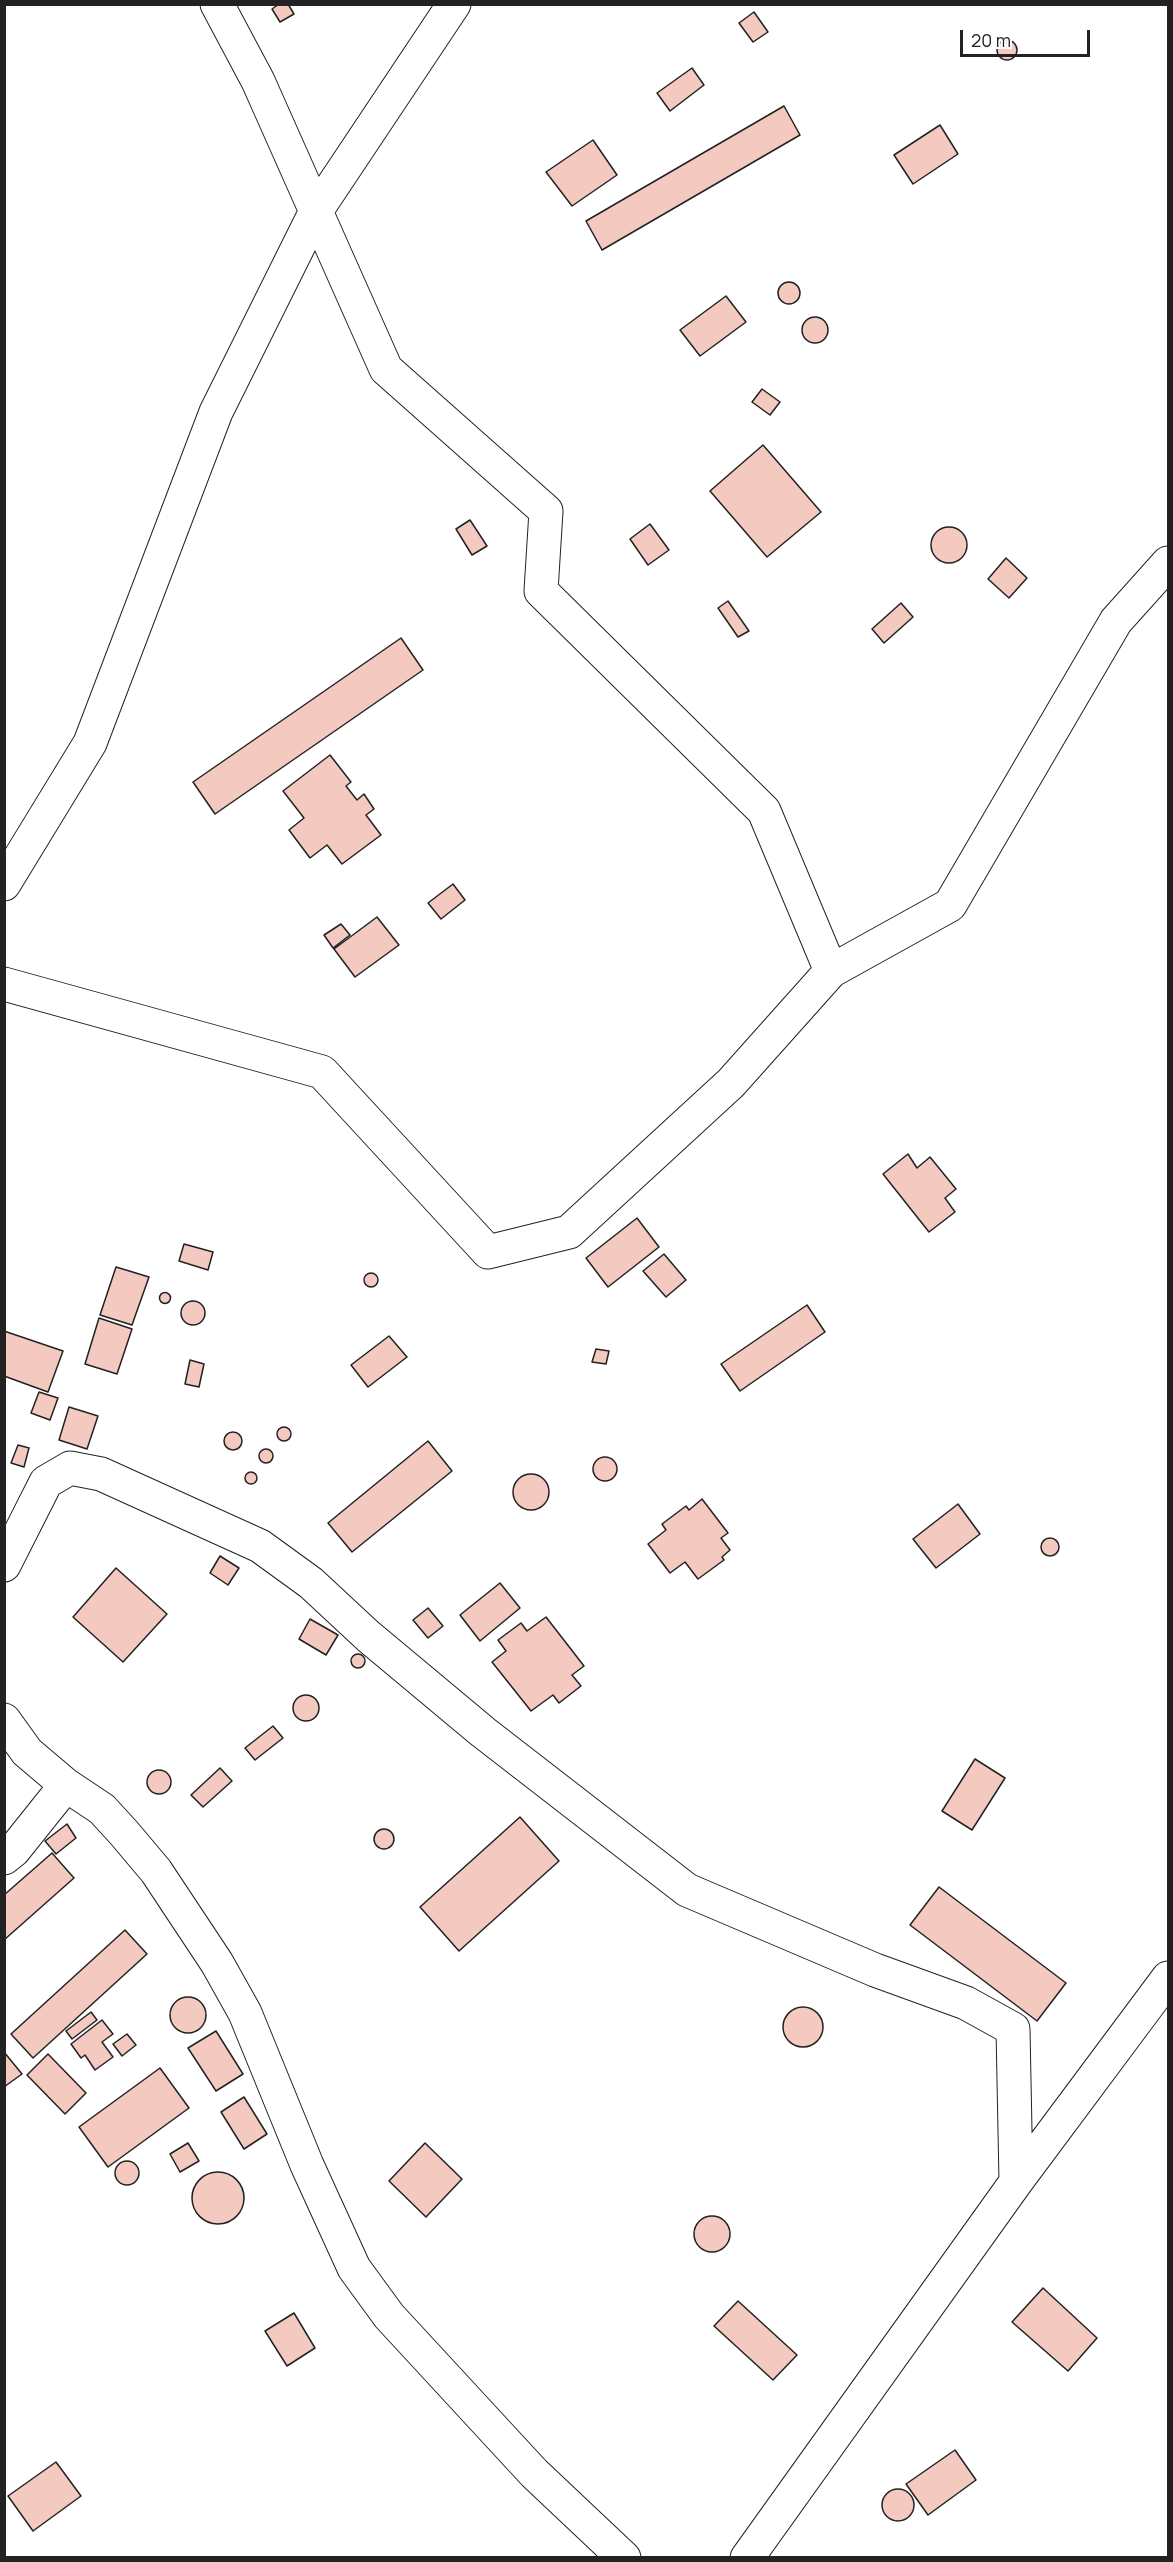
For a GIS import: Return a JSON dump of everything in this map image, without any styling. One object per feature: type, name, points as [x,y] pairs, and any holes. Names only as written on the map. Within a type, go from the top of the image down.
[{"type":"street","points":[[217,4],[258,81],[386,369],[546,511],[541,591],[764,811],[831,971]]},
{"type":"street","points":[[4,884],[90,743],[216,412],[316,211],[454,4]]},
{"type":"street","points":[[4,984],[322,1072],[488,1252],[569,1232],[731,1083],[831,971],[950,905],[1116,621],[1168,563]]},
{"type":"street","points":[[4,1565],[46,1482],[69,1468],[101,1474],[260,1546],[311,1583],[368,1636],[483,1732],[687,1890],[875,1970],[966,2003],[1012,2029],[1016,2182]]},
{"type":"street","points":[[4,1720],[27,1752],[66,1785],[102,1809],[124,1833],[156,1871],[217,1963],[245,2013],[308,2165],[354,2268],[389,2316],[534,2473],[624,2558]]},
{"type":"street","points":[[4,1858],[14,1850],[66,1785]]},
{"type":"street","points":[[747,2558],[1016,2182],[1168,1978]]},
{"type":"building","points":[[279,4],[288,4],[294,14],[280,22],[272,9]]},
{"type":"building","points":[[754,12],[768,32],[753,42],[739,23]]},
{"type":"building","points":[[1007,40],[1014,43],[1017,50],[1014,57],[1007,60],[1000,57],[997,50],[1000,43]]},
{"type":"building","points":[[692,68],[704,85],[670,111],[657,93]]},
{"type":"building","points":[[784,106],[800,135],[602,250],[586,221]]},
{"type":"building","points":[[940,125],[958,154],[913,184],[894,155]]},
{"type":"building","points":[[593,140],[617,175],[572,206],[546,172]]},
{"type":"building","points":[[789,282],[797,285],[800,293],[797,301],[789,304],[781,301],[778,293],[781,285]]},
{"type":"building","points":[[726,296],[746,322],[700,356],[680,330]]},
{"type":"building","points":[[815,317],[824,321],[828,330],[824,339],[815,343],[806,339],[802,330],[806,321]]},
{"type":"building","points":[[762,389],[780,402],[770,415],[752,402]]},
{"type":"building","points":[[763,445],[821,512],[767,557],[710,491]]},
{"type":"building","points":[[470,520],[487,546],[472,555],[456,529]]},
{"type":"building","points":[[650,524],[669,550],[648,565],[630,539]]},
{"type":"building","points":[[949,527],[962,532],[967,545],[962,558],[949,563],[936,558],[931,545],[936,532]]},
{"type":"building","points":[[1006,558],[1027,578],[1009,598],[988,579]]},
{"type":"building","points":[[728,601],[749,631],[738,637],[718,608]]},
{"type":"building","points":[[901,603],[913,617],[884,643],[872,629]]},
{"type":"building","points":[[401,638],[423,670],[215,814],[193,782]]},
{"type":"building","points":[[330,755],[351,782],[346,786],[357,800],[364,794],[374,809],[366,815],[381,835],[342,864],[327,845],[310,858],[289,830],[304,818],[283,791]]},
{"type":"building","points":[[453,884],[465,900],[441,919],[428,903]]},
{"type":"building","points":[[377,917],[399,945],[355,977],[334,949]]},
{"type":"building","points":[[341,924],[350,935],[333,948],[324,935]]},
{"type":"building","points":[[908,1154],[917,1168],[930,1157],[956,1189],[945,1198],[955,1212],[929,1232],[883,1174]]},
{"type":"building","points":[[637,1218],[659,1247],[608,1287],[586,1258]]},
{"type":"building","points":[[184,1244],[213,1252],[208,1270],[179,1261]]},
{"type":"building","points":[[664,1254],[686,1280],[666,1297],[643,1271]]},
{"type":"building","points":[[116,1267],[149,1277],[132,1325],[100,1315]]},
{"type":"building","points":[[371,1273],[376,1275],[378,1280],[376,1285],[371,1287],[366,1285],[364,1280],[366,1275]]},
{"type":"building","points":[[165,1292],[171,1298],[165,1304],[159,1298]]},
{"type":"building","points":[[193,1301],[202,1304],[205,1313],[202,1322],[193,1325],[184,1322],[181,1313],[184,1304]]},
{"type":"building","points":[[807,1305],[825,1332],[740,1391],[721,1364]]},
{"type":"building","points":[[99,1318],[132,1329],[117,1374],[85,1364]]},
{"type":"building","points":[[4,1331],[63,1351],[48,1392],[4,1376]]},
{"type":"building","points":[[389,1336],[407,1357],[368,1387],[351,1365]]},
{"type":"building","points":[[596,1349],[609,1351],[606,1364],[592,1362]]},
{"type":"building","points":[[190,1360],[204,1364],[199,1387],[185,1384]]},
{"type":"building","points":[[39,1392],[58,1398],[50,1420],[31,1413]]},
{"type":"building","points":[[69,1407],[98,1416],[87,1449],[59,1440]]},
{"type":"building","points":[[284,1427],[289,1429],[291,1434],[289,1439],[284,1441],[279,1439],[277,1434],[279,1429]]},
{"type":"building","points":[[233,1432],[239,1435],[242,1441],[239,1447],[233,1450],[227,1447],[224,1441],[227,1435]]},
{"type":"building","points":[[428,1441],[452,1471],[352,1552],[328,1523]]},
{"type":"building","points":[[18,1445],[29,1448],[24,1467],[11,1463]]},
{"type":"building","points":[[266,1449],[271,1451],[273,1456],[271,1461],[266,1463],[261,1461],[259,1456],[261,1451]]},
{"type":"building","points":[[605,1457],[613,1461],[617,1469],[613,1477],[605,1481],[597,1477],[593,1469],[597,1461]]},
{"type":"building","points":[[253,1472],[257,1478],[253,1484],[249,1484],[245,1476]]},
{"type":"building","points":[[531,1474],[544,1479],[549,1492],[544,1505],[531,1510],[518,1505],[513,1492],[518,1479]]},
{"type":"building","points":[[702,1499],[728,1533],[721,1538],[730,1550],[722,1557],[724,1560],[698,1579],[685,1562],[670,1573],[648,1544],[666,1530],[662,1524],[686,1506],[689,1510]]},
{"type":"building","points":[[958,1504],[980,1534],[936,1568],[913,1539]]},
{"type":"building","points":[[1050,1538],[1056,1541],[1059,1547],[1056,1553],[1050,1556],[1044,1553],[1041,1547],[1044,1541]]},
{"type":"building","points":[[220,1556],[239,1568],[228,1585],[210,1573]]},
{"type":"building","points":[[116,1568],[167,1614],[123,1662],[73,1617]]},
{"type":"building","points":[[500,1583],[520,1608],[480,1641],[460,1615]]},
{"type":"building","points":[[428,1608],[443,1626],[428,1638],[413,1620]]},
{"type":"building","points":[[546,1617],[584,1666],[572,1675],[581,1686],[559,1703],[553,1695],[531,1711],[492,1662],[506,1651],[498,1640],[521,1623],[527,1631]]},
{"type":"building","points":[[310,1619],[338,1635],[326,1655],[299,1639]]},
{"type":"building","points":[[358,1654],[363,1656],[365,1661],[363,1666],[358,1668],[353,1666],[351,1661],[353,1656]]},
{"type":"building","points":[[306,1695],[315,1699],[319,1708],[315,1717],[306,1721],[297,1717],[293,1708],[297,1699]]},
{"type":"building","points":[[273,1726],[283,1738],[255,1760],[245,1748]]},
{"type":"building","points":[[975,1759],[1005,1778],[972,1830],[942,1811]]},
{"type":"building","points":[[220,1768],[232,1781],[203,1807],[191,1795]]},
{"type":"building","points":[[159,1770],[167,1774],[171,1782],[167,1790],[159,1794],[151,1790],[147,1782],[151,1774]]},
{"type":"building","points":[[520,1817],[559,1861],[459,1951],[420,1907]]},
{"type":"building","points":[[67,1824],[76,1838],[56,1854],[45,1841]]},
{"type":"building","points":[[384,1829],[391,1832],[394,1839],[391,1846],[384,1849],[377,1846],[374,1839],[377,1832]]},
{"type":"building","points":[[52,1853],[74,1878],[4,1940],[4,1895]]},
{"type":"building","points":[[939,1887],[1066,1983],[1037,2021],[910,1925]]},
{"type":"building","points":[[125,1930],[147,1954],[33,2058],[11,2034]]},
{"type":"building","points":[[188,1997],[201,2002],[206,2015],[201,2028],[188,2033],[175,2028],[170,2015],[175,2002]]},
{"type":"building","points":[[803,2007],[811,2008],[817,2013],[822,2019],[822,2035],[817,2041],[811,2046],[803,2047],[795,2046],[789,2041],[784,2035],[783,2027],[784,2019],[789,2013],[795,2008]]},
{"type":"building","points":[[91,2012],[97,2020],[72,2039],[66,2031]]},
{"type":"building","points":[[102,2020],[113,2034],[102,2042],[113,2057],[95,2070],[85,2055],[81,2058],[71,2044]]},
{"type":"building","points":[[216,2031],[243,2074],[216,2091],[188,2048]]},
{"type":"building","points":[[127,2034],[136,2045],[122,2056],[113,2044]]},
{"type":"building","points":[[4,2052],[22,2074],[4,2087]]},
{"type":"building","points":[[48,2054],[86,2093],[65,2114],[27,2075]]},
{"type":"building","points":[[160,2068],[189,2108],[108,2167],[79,2127]]},
{"type":"building","points":[[244,2097],[267,2134],[244,2149],[221,2112]]},
{"type":"building","points":[[188,2143],[199,2161],[180,2172],[170,2154]]},
{"type":"building","points":[[425,2143],[462,2179],[426,2217],[389,2181]]},
{"type":"building","points":[[127,2161],[136,2164],[139,2173],[136,2182],[127,2185],[118,2182],[115,2173],[118,2164]]},
{"type":"building","points":[[213,2172],[223,2172],[232,2176],[240,2184],[244,2198],[240,2212],[232,2220],[223,2224],[213,2224],[204,2220],[196,2212],[192,2203],[192,2193],[196,2184],[204,2176]]},
{"type":"building","points":[[712,2216],[725,2221],[730,2234],[725,2247],[712,2252],[699,2247],[694,2234],[699,2221]]},
{"type":"building","points":[[1043,2288],[1097,2338],[1068,2371],[1012,2322]]},
{"type":"building","points":[[738,2301],[797,2355],[773,2380],[714,2326]]},
{"type":"building","points":[[294,2313],[315,2348],[287,2366],[265,2331]]},
{"type":"building","points":[[955,2450],[976,2480],[928,2515],[906,2484]]},
{"type":"building","points":[[56,2462],[81,2496],[33,2531],[8,2496]]},
{"type":"building","points":[[898,2489],[909,2494],[914,2505],[909,2516],[898,2521],[887,2516],[882,2505],[887,2494]]}]
